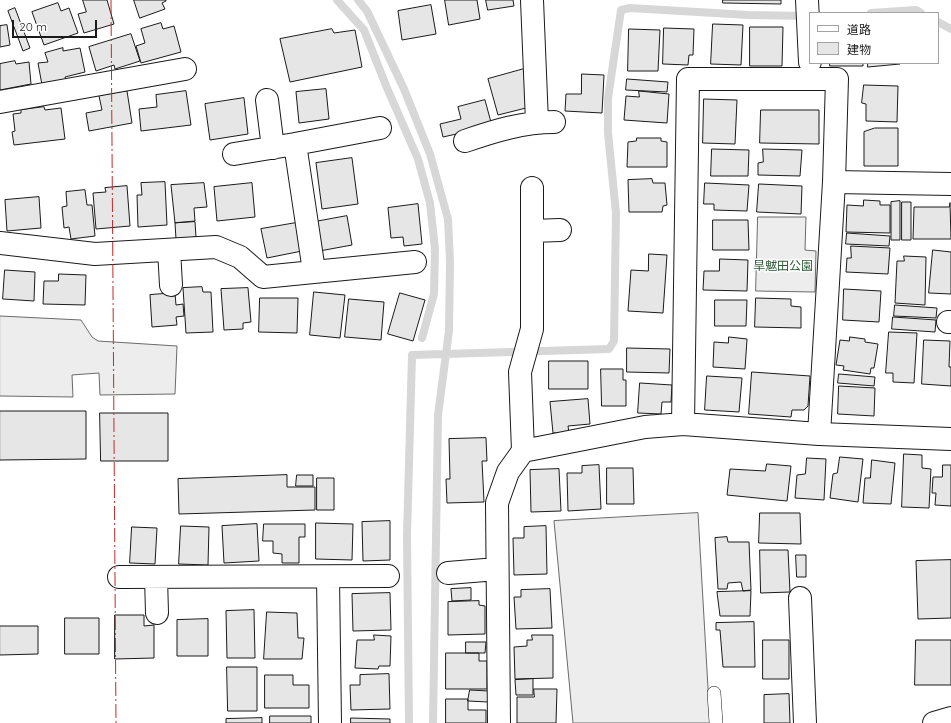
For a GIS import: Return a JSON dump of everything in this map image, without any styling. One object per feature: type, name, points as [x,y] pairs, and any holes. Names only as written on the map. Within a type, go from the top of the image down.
[{"type":"main road","points":[[465,141],[493,131],[545,122],[532,0]]},
{"type":"main road","points":[[808,10],[809,39]]},
{"type":"main road","points":[[683,424],[688,79],[810,68],[837,79],[834,182],[819,434]]},
{"type":"main road","points":[[0,102],[185,69]]},
{"type":"main road","points":[[267,100],[273,148]]},
{"type":"main road","points":[[234,154],[380,128]]},
{"type":"main road","points":[[295,144],[314,271]]},
{"type":"main road","points":[[834,182],[951,184]]},
{"type":"main road","points":[[498,723],[497,502],[508,472],[523,451],[520,372],[532,329],[532,188]]},
{"type":"main road","points":[[532,231],[560,230]]},
{"type":"main road","points":[[0,243],[95,254],[216,247],[240,257],[263,277],[415,262]]},
{"type":"main road","points":[[168,250],[171,285]]},
{"type":"main road","points":[[523,451],[645,427],[683,424],[819,434],[951,439]]},
{"type":"main road","points":[[448,573],[497,569]]},
{"type":"main road","points":[[119,577],[388,576]]},
{"type":"main road","points":[[156,577],[157,613]]},
{"type":"main road","points":[[328,577],[330,723]]},
{"type":"main road","points":[[800,598],[805,723]]},
{"type":"main road","points":[[934,723],[951,718]]},
{"type":"lane","points":[[714,693],[716,723]]},
{"type":"shaded area","name":"旱魃田公園","points":[[758,217],[806,217],[805,250],[816,251],[815,292],[756,291]]},
{"type":"shaded area","points":[[0,316],[81,320],[92,337],[98,341],[177,346],[175,394],[100,395],[99,373],[72,375],[73,397],[0,396]]},
{"type":"shaded area","points":[[698,513],[710,723],[573,723],[554,521]]},
{"type":"building","points":[[83,0],[107,0],[114,24],[84,33],[78,14],[86,12]]},
{"type":"building","points":[[134,0],[166,0],[162,3],[165,9],[140,18]]},
{"type":"building","points":[[445,0],[477,0],[480,19],[449,25]]},
{"type":"building","points":[[486,0],[513,0],[514,6],[488,10]]},
{"type":"building","points":[[723,0],[781,0],[781,4],[723,3]]},
{"type":"building","points":[[58,3],[61,11],[69,8],[78,33],[44,45],[32,12]]},
{"type":"building","points":[[431,5],[436,34],[402,40],[398,11]]},
{"type":"building","points":[[15,8],[30,48],[23,51],[8,11]]},
{"type":"building","points":[[161,23],[163,29],[174,26],[181,52],[141,63],[136,46],[145,43],[141,29]]},
{"type":"building","points":[[713,24],[743,25],[741,65],[711,64]]},
{"type":"building","points":[[7,25],[10,45],[0,47],[0,26]]},
{"type":"building","points":[[750,27],[783,27],[782,66],[750,66]]},
{"type":"building","points":[[664,28],[694,29],[693,55],[689,55],[688,65],[663,64]]},
{"type":"building","points":[[332,29],[334,33],[355,30],[362,67],[290,82],[280,39]]},
{"type":"building","points":[[629,29],[660,30],[658,71],[628,71]]},
{"type":"building","points":[[131,34],[140,61],[115,69],[114,65],[96,71],[89,47]]},
{"type":"building","points":[[63,48],[63,51],[80,48],[85,72],[65,77],[66,80],[42,85],[38,63],[48,62],[45,53]]},
{"type":"building","points":[[15,61],[16,64],[29,62],[31,84],[0,90],[0,64]]},
{"type":"building","points":[[830,64],[863,64],[863,66],[830,66]]},
{"type":"building","points":[[868,64],[900,64],[868,67]]},
{"type":"building","points":[[524,69],[534,106],[498,115],[488,79]]},
{"type":"building","points":[[582,74],[604,75],[602,113],[565,111],[566,94],[581,94]]},
{"type":"building","points":[[627,79],[668,82],[667,92],[626,90]]},
{"type":"building","points":[[864,85],[898,86],[897,122],[866,121],[866,104],[862,103]]},
{"type":"building","points":[[326,89],[329,119],[299,123],[296,92]]},
{"type":"building","points":[[127,91],[132,123],[89,131],[86,113],[102,110],[99,96]]},
{"type":"building","points":[[186,91],[191,125],[141,131],[139,109],[157,107],[156,95]]},
{"type":"building","points":[[639,91],[669,94],[667,123],[624,120],[626,96],[639,97]]},
{"type":"building","points":[[244,98],[248,134],[210,140],[205,104]]},
{"type":"building","points":[[704,99],[737,100],[735,144],[703,143]]},
{"type":"building","points":[[485,100],[492,126],[443,137],[440,124],[461,119],[458,107]]},
{"type":"building","points":[[44,107],[45,110],[61,108],[65,139],[14,145],[12,132],[15,131],[13,114],[21,113],[21,110]]},
{"type":"building","points":[[761,110],[819,110],[819,144],[760,143]]},
{"type":"building","points":[[875,128],[898,128],[898,166],[864,166],[864,132]]},
{"type":"building","points":[[637,138],[661,138],[661,141],[667,142],[667,167],[627,167],[628,142],[636,141]]},
{"type":"building","points":[[712,149],[749,150],[748,176],[711,176]]},
{"type":"building","points":[[763,149],[802,150],[800,176],[758,175],[758,163],[763,162]]},
{"type":"building","points":[[352,158],[358,204],[322,209],[316,163]]},
{"type":"building","points":[[652,179],[653,183],[665,183],[667,205],[663,206],[662,212],[629,212],[628,180]]},
{"type":"building","points":[[165,182],[167,225],[138,227],[137,195],[142,195],[141,183]]},
{"type":"building","points":[[204,183],[207,207],[194,208],[195,221],[175,223],[171,185]]},
{"type":"building","points":[[252,183],[255,217],[217,221],[214,187]]},
{"type":"building","points":[[705,183],[749,185],[747,211],[714,210],[714,204],[704,204]]},
{"type":"building","points":[[759,184],[802,186],[801,214],[757,212]]},
{"type":"building","points":[[127,186],[130,226],[96,229],[93,193],[106,192],[105,188]]},
{"type":"building","points":[[85,190],[87,205],[92,205],[95,236],[71,239],[69,227],[64,228],[62,207],[67,206],[66,192]]},
{"type":"building","points":[[39,197],[41,228],[7,231],[5,200]]},
{"type":"building","points":[[864,200],[880,201],[880,205],[890,205],[890,233],[846,232],[847,205],[863,206]]},
{"type":"building","points":[[900,201],[900,240],[891,240],[891,202]]},
{"type":"building","points":[[902,202],[911,202],[911,240],[902,240]]},
{"type":"building","points":[[950,203],[951,239],[913,239],[914,207],[949,207]]},
{"type":"building","points":[[418,204],[422,244],[404,246],[403,237],[391,238],[388,208]]},
{"type":"building","points":[[347,216],[352,245],[314,252],[309,223]]},
{"type":"building","points":[[713,220],[748,220],[749,250],[713,250]]},
{"type":"building","points":[[195,222],[196,237],[176,239],[175,223]]},
{"type":"building","points":[[296,223],[302,251],[267,258],[261,229]]},
{"type":"building","points":[[847,233],[890,236],[889,246],[846,244]]},
{"type":"building","points":[[851,246],[890,248],[888,274],[846,272],[847,258],[851,258]]},
{"type":"building","points":[[933,250],[951,252],[951,294],[929,293]]},
{"type":"building","points":[[649,254],[667,255],[663,313],[628,311],[631,270],[648,271]]},
{"type":"building","points":[[904,256],[926,257],[925,305],[895,303],[897,261],[904,261]]},
{"type":"building","points":[[720,259],[748,260],[747,291],[703,290],[704,271],[719,271]]},
{"type":"building","points":[[5,270],[35,272],[34,301],[3,299]]},
{"type":"building","points":[[59,274],[86,275],[85,305],[43,304],[44,281],[58,281]]},
{"type":"building","points":[[202,287],[203,292],[211,292],[213,332],[186,333],[183,288]]},
{"type":"building","points":[[248,288],[251,322],[243,323],[243,329],[224,330],[221,289]]},
{"type":"building","points":[[844,289],[881,291],[879,322],[843,320]]},
{"type":"building","points":[[314,292],[345,295],[340,338],[310,335]]},
{"type":"building","points":[[175,293],[176,305],[183,304],[184,316],[176,317],[177,325],[152,327],[150,295]]},
{"type":"building","points":[[400,293],[425,300],[413,341],[388,334]]},
{"type":"building","points":[[260,298],[298,298],[297,333],[259,332]]},
{"type":"building","points":[[756,298],[791,299],[791,306],[801,307],[801,328],[755,327]]},
{"type":"building","points":[[349,299],[384,302],[381,340],[345,337]]},
{"type":"building","points":[[715,300],[747,300],[746,326],[715,326]]},
{"type":"building","points":[[895,305],[937,308],[936,318],[894,316]]},
{"type":"building","points":[[893,317],[936,320],[935,332],[892,329]]},
{"type":"building","points":[[889,332],[917,333],[914,383],[893,382],[893,373],[886,373]]},
{"type":"building","points":[[729,337],[747,339],[745,369],[713,367],[714,342],[728,343]]},
{"type":"building","points":[[850,337],[865,339],[865,342],[878,344],[874,368],[871,368],[870,374],[843,370],[844,366],[836,365],[840,340],[849,341]]},
{"type":"building","points":[[924,340],[950,341],[949,367],[951,367],[951,386],[922,384]]},
{"type":"building","points":[[627,348],[670,349],[669,373],[627,372]]},
{"type":"building","points":[[549,361],[588,361],[588,389],[549,389]]},
{"type":"building","points":[[601,369],[623,369],[623,380],[626,380],[626,406],[602,406]]},
{"type":"building","points":[[752,372],[810,376],[808,406],[804,410],[792,410],[791,417],[749,414]]},
{"type":"building","points":[[839,374],[875,377],[874,386],[838,383]]},
{"type":"building","points":[[707,376],[742,378],[739,412],[705,410]]},
{"type":"building","points":[[640,383],[672,385],[671,402],[662,402],[661,414],[638,413]]},
{"type":"building","points":[[839,386],[875,388],[874,416],[838,414]]},
{"type":"building","points":[[588,399],[590,424],[568,426],[569,433],[553,433],[550,402]]},
{"type":"building","points":[[0,411],[86,411],[86,459],[0,460]]},
{"type":"building","points":[[100,413],[168,413],[168,461],[101,461]]},
{"type":"building","points":[[486,438],[487,461],[482,461],[484,502],[447,503],[446,479],[450,479],[449,439]]},
{"type":"building","points":[[904,454],[922,455],[922,468],[931,469],[929,508],[902,507]]},
{"type":"building","points":[[840,457],[863,459],[858,502],[830,498],[833,474],[837,473]]},
{"type":"building","points":[[807,458],[826,459],[824,500],[795,498],[797,475],[805,474]]},
{"type":"building","points":[[872,460],[895,463],[891,504],[863,503],[865,478],[870,478]]},
{"type":"building","points":[[767,464],[791,466],[787,501],[727,495],[730,469],[765,471]]},
{"type":"building","points":[[599,465],[601,509],[568,511],[567,473],[582,473],[582,466]]},
{"type":"building","points":[[943,465],[951,465],[951,506],[935,505],[936,493],[932,493],[933,477],[942,477]]},
{"type":"building","points":[[607,468],[633,468],[634,504],[607,504]]},
{"type":"building","points":[[559,469],[561,511],[531,512],[530,470]]},
{"type":"building","points":[[287,475],[287,487],[315,487],[315,510],[179,514],[178,479]]},
{"type":"building","points":[[297,475],[313,475],[313,486],[296,486]]},
{"type":"building","points":[[317,478],[334,478],[334,510],[317,510]]},
{"type":"building","points":[[760,513],[800,513],[801,544],[759,543]]},
{"type":"building","points":[[390,521],[390,560],[363,561],[362,522]]},
{"type":"building","points":[[316,523],[353,524],[352,560],[316,559]]},
{"type":"building","points":[[257,524],[259,561],[224,563],[222,526]]},
{"type":"building","points":[[264,524],[305,524],[305,537],[299,537],[299,563],[282,563],[282,554],[273,553],[273,541],[263,541]]},
{"type":"building","points":[[181,526],[209,527],[208,565],[179,564]]},
{"type":"building","points":[[546,526],[547,574],[514,575],[513,538],[524,538],[524,527]]},
{"type":"building","points":[[132,527],[157,528],[155,564],[130,563]]},
{"type":"building","points":[[727,537],[728,542],[749,542],[751,590],[743,591],[741,582],[728,583],[727,589],[718,589],[715,538]]},
{"type":"building","points":[[760,550],[788,550],[790,592],[761,593]]},
{"type":"building","points":[[796,555],[806,555],[806,577],[797,577]]},
{"type":"building","points":[[951,560],[951,618],[918,619],[916,561]]},
{"type":"building","points":[[471,588],[471,600],[452,601],[451,589]]},
{"type":"building","points":[[550,589],[552,628],[516,629],[514,597],[521,597],[521,590]]},
{"type":"building","points":[[751,591],[750,616],[720,616],[717,592]]},
{"type":"building","points":[[390,593],[391,630],[353,631],[352,594]]},
{"type":"building","points":[[479,601],[479,605],[485,606],[485,634],[448,635],[448,602]]},
{"type":"building","points":[[254,610],[255,658],[227,658],[226,611]]},
{"type":"building","points":[[267,612],[297,613],[298,638],[304,638],[302,659],[264,659]]},
{"type":"building","points":[[115,615],[144,615],[144,626],[154,625],[154,658],[115,659]]},
{"type":"building","points":[[65,618],[99,618],[99,654],[65,654]]},
{"type":"building","points":[[208,619],[208,656],[177,656],[177,620]]},
{"type":"building","points":[[754,622],[755,667],[723,667],[720,630],[716,630],[716,623]]},
{"type":"building","points":[[0,626],[38,626],[38,654],[0,655]]},
{"type":"building","points":[[374,635],[391,636],[390,666],[379,666],[378,669],[355,668],[357,640],[374,640]]},
{"type":"building","points":[[532,635],[553,635],[553,678],[515,679],[514,647],[527,646],[527,640],[532,640]]},
{"type":"building","points":[[763,640],[789,640],[789,679],[763,679]]},
{"type":"building","points":[[916,640],[951,640],[951,685],[915,685]]},
{"type":"building","points":[[466,642],[486,642],[485,653],[466,653]]},
{"type":"building","points":[[446,653],[479,653],[479,661],[487,661],[487,689],[446,689]]},
{"type":"building","points":[[227,667],[257,667],[257,711],[228,711]]},
{"type":"building","points":[[389,674],[390,709],[351,710],[350,685],[360,685],[360,675]]},
{"type":"building","points":[[265,675],[293,675],[293,685],[309,685],[309,708],[265,708]]},
{"type":"building","points":[[533,679],[533,695],[516,695],[515,680]]},
{"type":"building","points":[[534,689],[557,689],[556,723],[517,723],[517,697],[534,697]]},
{"type":"building","points":[[470,690],[489,691],[488,702],[468,701]]},
{"type":"building","points":[[789,694],[790,723],[764,723],[764,695]]},
{"type":"building","points":[[446,699],[468,699],[468,710],[486,710],[486,723],[446,723]]},
{"type":"building","points":[[270,716],[311,716],[311,723],[270,723]]},
{"type":"building","points":[[262,718],[262,723],[226,723],[226,719]]},
{"type":"building","points":[[351,718],[390,719],[390,723],[351,723]]},
{"type":"waterway","points":[[337,0],[364,30],[418,159],[430,203],[435,249],[434,294],[422,338]]},
{"type":"waterway","points":[[358,0],[367,11],[404,89],[430,154],[448,219],[450,261],[449,331],[438,415],[433,723]]},
{"type":"waterway","points":[[409,723],[407,535],[412,355],[609,349],[614,341],[616,213],[608,133],[608,98],[621,10],[630,8],[748,15],[806,16]]},
{"type":"waterway","points":[[886,12],[916,10],[919,12]]},
{"type":"waterway","points":[[939,23],[951,29]]},
{"type":"power","points":[[111,0],[116,723]]}]
